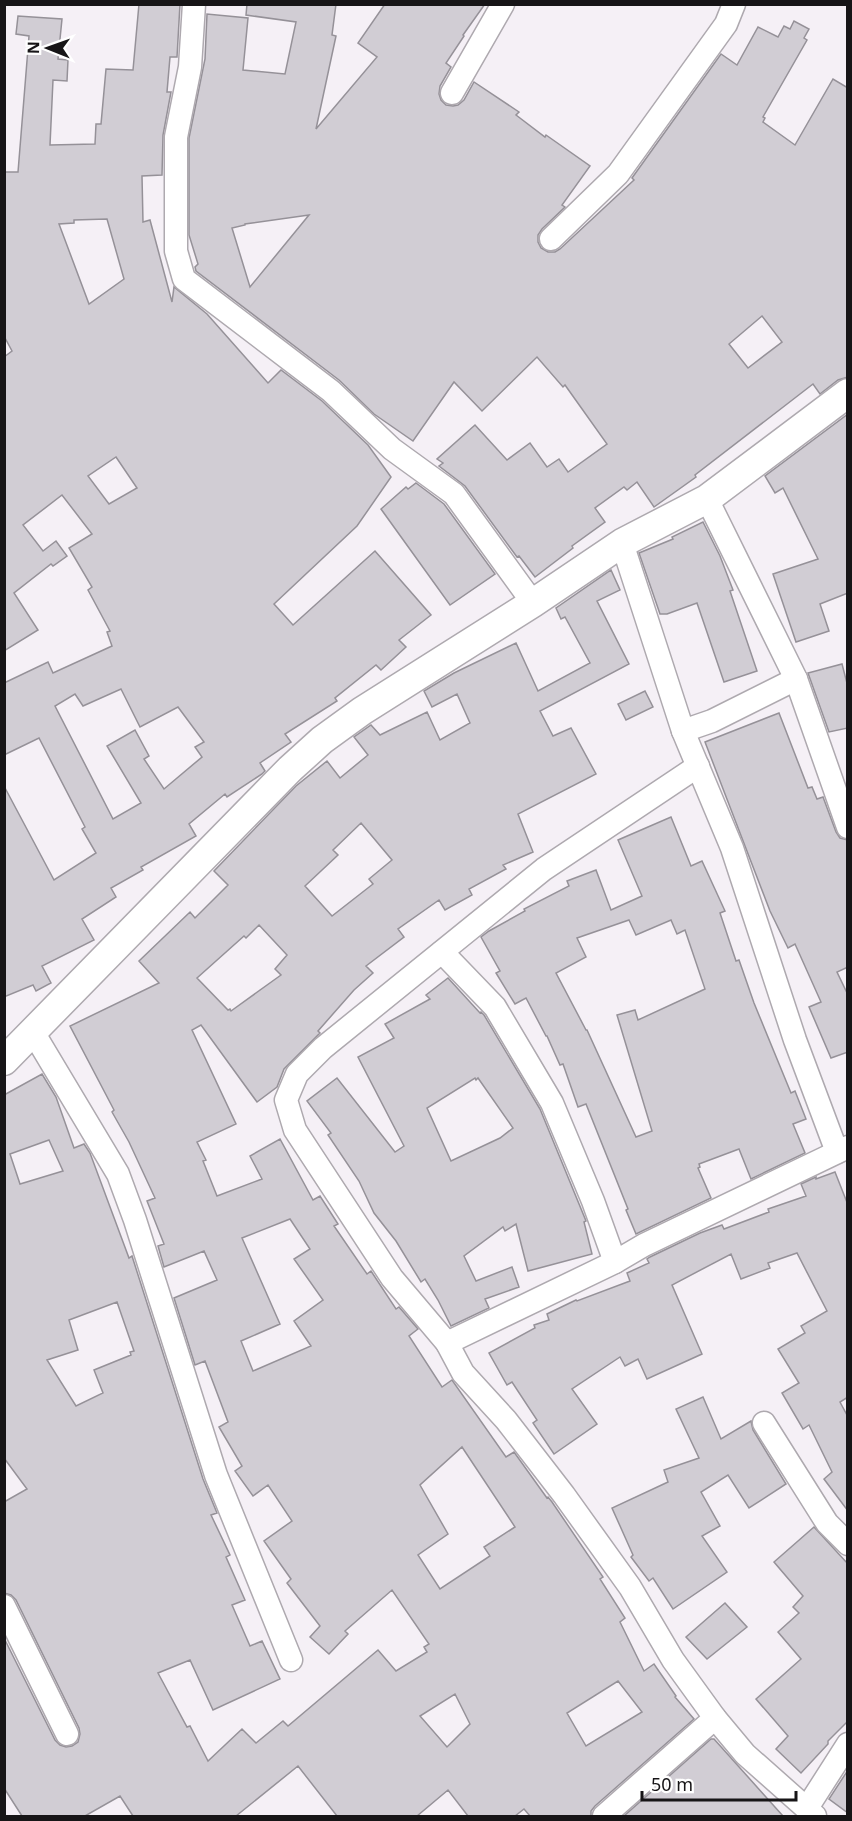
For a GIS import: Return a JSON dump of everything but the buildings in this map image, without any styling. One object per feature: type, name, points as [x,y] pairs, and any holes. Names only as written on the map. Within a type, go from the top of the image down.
[{"type":"street","points":[[194,4],[190,67],[176,137],[176,251],[184,279],[331,392],[392,449],[454,494],[532,603]]},
{"type":"street","points":[[452,93],[502,4]]},
{"type":"street","points":[[551,239],[618,174],[726,24],[734,4]]},
{"type":"street","points":[[4,1061],[290,769],[322,740],[362,711],[622,543],[707,499],[848,393]]},
{"type":"street","points":[[707,499],[796,679],[848,827]]},
{"type":"street","points":[[447,1343],[842,1150],[795,1040],[732,848],[683,731],[622,543]]},
{"type":"street","points":[[683,731],[712,721],[796,679]]},
{"type":"street","points":[[698,766],[544,869],[323,1048],[297,1074],[286,1100],[295,1130],[392,1278],[447,1343],[463,1373],[506,1420],[564,1495],[630,1587],[673,1660],[745,1754],[811,1812],[848,1744]]},
{"type":"street","points":[[442,952],[495,1007],[552,1103],[593,1201],[615,1262]]},
{"type":"street","points":[[33,1032],[118,1174],[135,1220],[216,1475],[291,1660]]},
{"type":"street","points":[[765,1423],[827,1523],[848,1544]]},
{"type":"street","points":[[4,1606],[67,1734]]},
{"type":"street","points":[[604,1816],[716,1718]]}]
